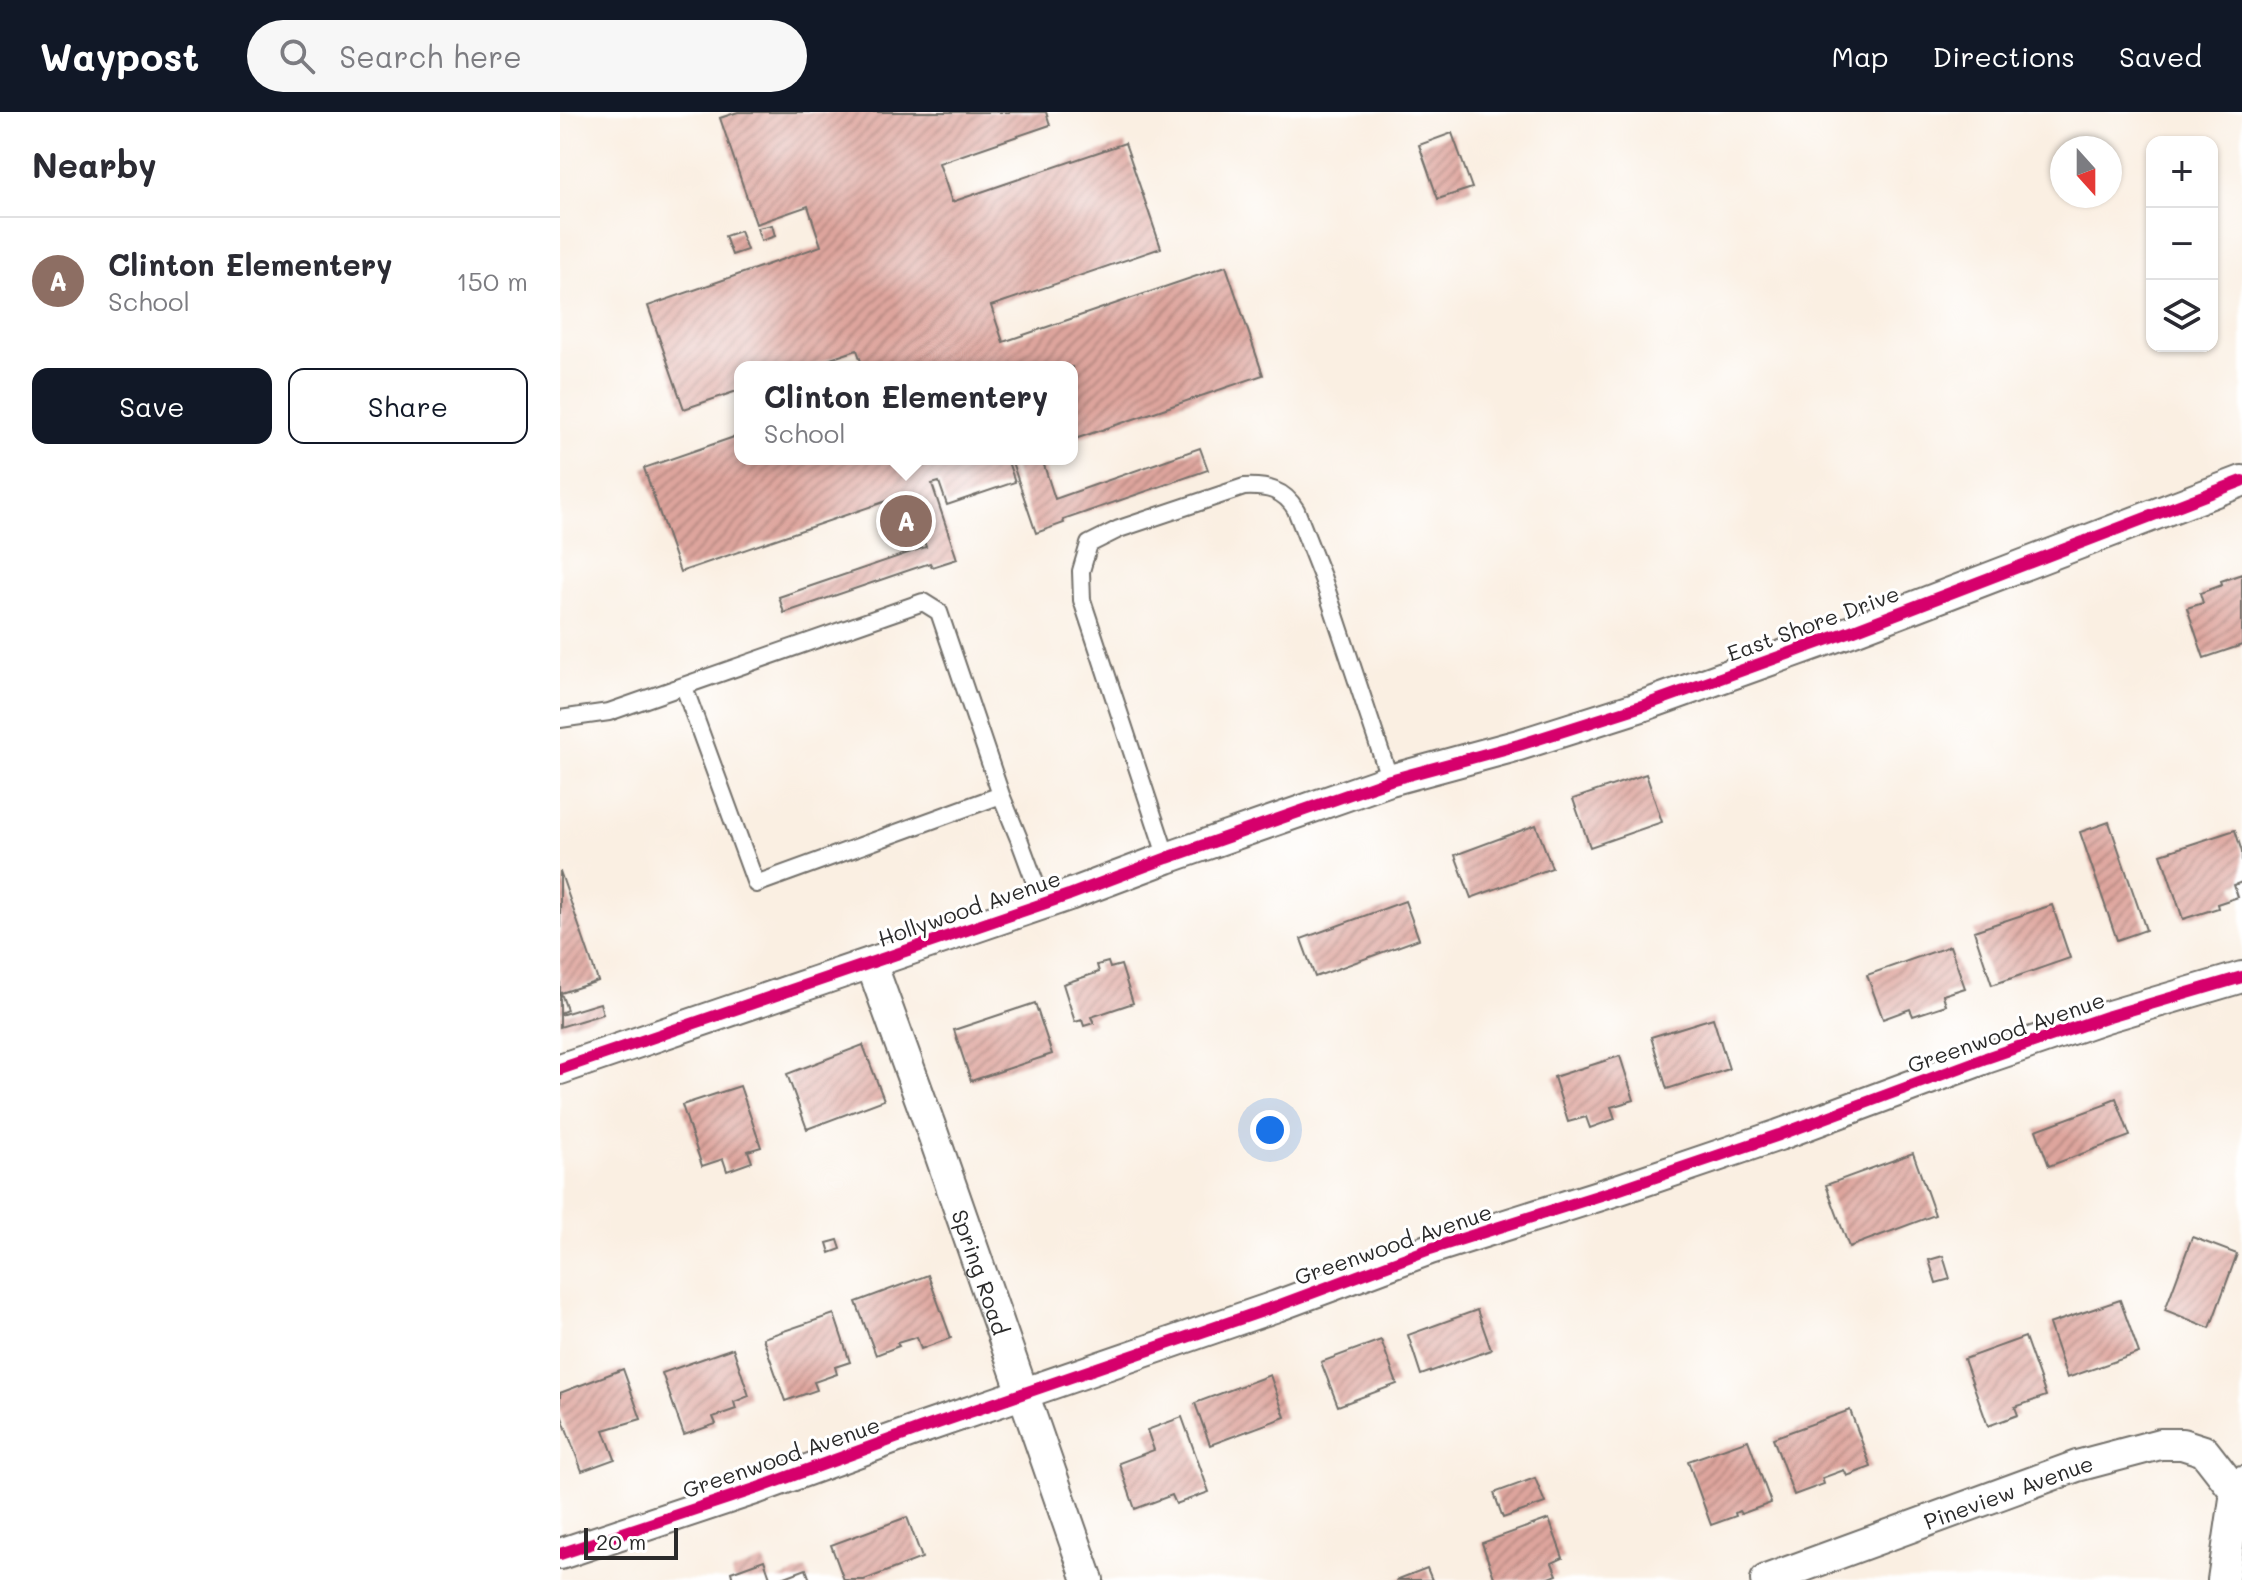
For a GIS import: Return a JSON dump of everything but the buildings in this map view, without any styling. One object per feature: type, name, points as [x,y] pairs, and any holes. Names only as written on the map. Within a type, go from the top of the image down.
[{"type":"street","name":"East Shore Drive","points":[[1390,780],[1519,745],[1648,704],[1869,625],[2242,481]]},
{"type":"street","name":"Hollywood Avenue","points":[[560,1069],[1043,904],[1390,780]]},
{"type":"street","name":"Spring Road","points":[[871,963],[1088,1580]]},
{"type":"street","name":"Greenwood Avenue","points":[[560,1554],[758,1488],[1277,1306],[1430,1249],[1779,1135],[2106,1017],[2242,977]]},
{"type":"street","name":"Pineview Avenue","points":[[1766,1580],[2077,1466],[2160,1444],[2182,1444],[2204,1451],[2239,1487]]},
{"type":"street","points":[[2223,1580],[2239,1487]]},
{"type":"lane","points":[[1167,858],[1082,600],[1081,571],[1089,544],[1119,529],[1244,487],[1263,486],[1280,492],[1291,501],[1323,579],[1390,780]]},
{"type":"lane","points":[[560,719],[609,712],[923,602],[939,612],[1001,795],[1043,904]]},
{"type":"lane","points":[[684,687],[756,884],[1001,795]]},
{"type":"cycle path","points":[[560,1069],[1069,895],[1390,780],[1519,745],[1648,704],[1854,630],[2242,481]]},
{"type":"cycle path","points":[[560,1554],[758,1488],[1277,1306],[1430,1249],[1779,1135],[1986,1058],[2106,1017],[2242,977]]},
{"type":"place","name":"Clinton Elementery","points":[[906,521]]}]
